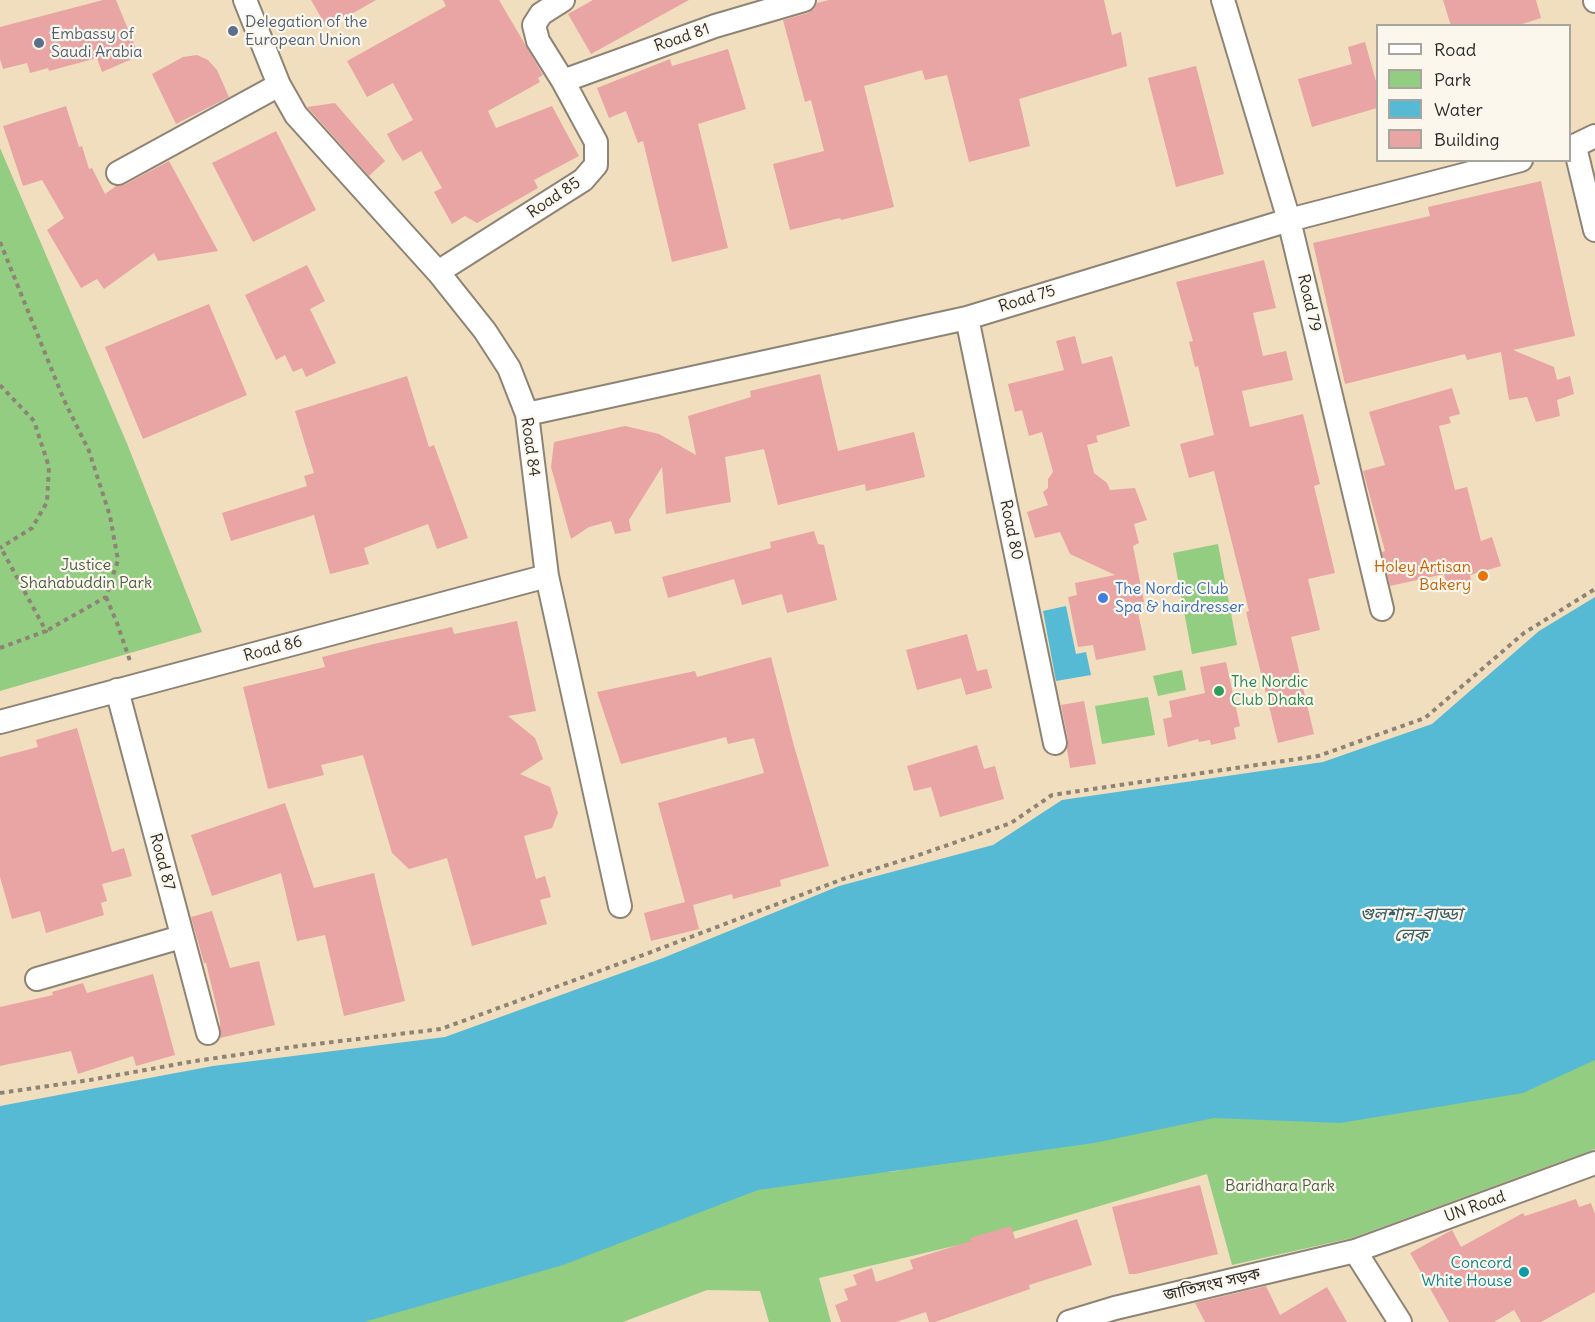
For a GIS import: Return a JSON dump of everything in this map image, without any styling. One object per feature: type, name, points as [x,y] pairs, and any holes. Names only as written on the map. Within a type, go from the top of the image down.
[{"type":"street","name":"Road 84","points":[[245,0],[279,85],[296,115],[438,272],[485,331],[510,368],[527,414],[547,576],[620,906]]},
{"type":"street","name":"Road 85","points":[[438,272],[583,180],[596,165],[596,142],[538,41],[534,26],[541,15],[563,0]]},
{"type":"street","name":"Road 81","points":[[562,81],[716,26],[804,0]]},
{"type":"street","name":"Road 79","points":[[1223,0],[1289,220],[1382,609]]},
{"type":"street","points":[[118,173],[279,85]]},
{"type":"street","points":[[1595,136],[1572,148],[1595,230]]},
{"type":"street","name":"Road 75","points":[[527,414],[967,318],[1289,220],[1513,162]]},
{"type":"street","name":"Road 80","points":[[967,318],[1055,743]]},
{"type":"street","name":"Road 86","points":[[0,722],[547,576]]},
{"type":"street","name":"Road 87","points":[[127,688],[181,936],[208,1033]]},
{"type":"street","points":[[37,979],[181,936]]},
{"type":"street","name":"UN Road","points":[[1355,1251],[1592,1171]]},
{"type":"street","points":[[1355,1251],[1400,1322]]},
{"type":"street","name":"জাতিসংঘ সড়ক","points":[[1069,1322],[1120,1315],[1355,1251]]},
{"type":"path","points":[[0,242],[64,400],[89,451],[110,516],[118,560],[106,597],[117,623],[127,688]]},
{"type":"path","points":[[0,385],[34,421],[49,467],[47,502],[32,528],[1,548],[46,631]]},
{"type":"path","points":[[0,1094],[195,1061],[441,1029],[843,879],[1011,823],[1052,795],[1318,756],[1425,718],[1524,633],[1595,589]]},
{"type":"path","points":[[0,648],[46,631],[106,597]]},
{"type":"green space","name":"Justice Shahabuddin Park","points":[[0,148],[126,441],[202,632],[0,691]]},
{"type":"green space","points":[[1218,544],[1237,645],[1192,654],[1173,553]]},
{"type":"green space","points":[[1182,670],[1186,690],[1158,696],[1153,676]]},
{"type":"green space","points":[[1148,697],[1155,735],[1102,744],[1095,706]]},
{"type":"green space","name":"Baridhara Park","points":[[1595,1034],[1595,1149],[1352,1238],[1232,1265],[1207,1174],[1009,1233],[819,1278],[831,1322],[769,1322],[760,1291],[707,1290],[623,1322],[351,1322],[750,1188],[897,1171]]},
{"type":"water","name":"গুলশান-বাড্ডা লেক","points":[[1595,597],[1595,1060],[1523,1093],[1340,1123],[1214,1118],[1094,1143],[758,1190],[563,1265],[364,1322],[0,1322],[0,1106],[213,1066],[445,1037],[663,958],[839,886],[993,845],[1062,800],[1323,762],[1432,724],[1539,631]]},
{"type":"water","points":[[1066,606],[1076,654],[1086,652],[1091,675],[1056,681],[1043,611]]},
{"type":"building","points":[[103,0],[116,0],[139,56],[102,72],[97,58],[49,71],[48,68],[30,73],[27,63],[3,69],[0,59],[0,27]]},
{"type":"building","points":[[311,0],[376,0],[327,28]]},
{"type":"building","points":[[443,0],[499,0],[543,75],[538,78],[540,82],[488,111],[496,128],[552,106],[579,156],[534,180],[538,188],[477,223],[465,216],[452,224],[434,192],[442,188],[421,151],[403,161],[396,151],[387,134],[413,120],[393,83],[367,97],[347,61],[446,6]]},
{"type":"building","points":[[593,0],[689,0],[591,54],[568,14]]},
{"type":"building","points":[[829,0],[1104,0],[1112,35],[1121,32],[1127,66],[1019,99],[1030,146],[969,162],[947,75],[925,80],[922,70],[864,86],[894,207],[790,230],[773,164],[824,151],[811,100],[805,102],[783,20],[808,13],[817,3]]},
{"type":"building","points":[[1443,0],[1536,0],[1541,18],[1522,24],[1450,24]]},
{"type":"building","points":[[1365,42],[1376,81],[1376,108],[1312,127],[1298,79],[1352,64],[1348,47]]},
{"type":"building","points":[[728,49],[746,109],[698,124],[728,248],[672,262],[643,141],[638,143],[626,111],[609,118],[597,88],[670,59],[672,66]]},
{"type":"building","points":[[197,55],[208,60],[217,70],[229,97],[176,124],[152,74],[183,57]]},
{"type":"building","points":[[1196,66],[1224,174],[1176,187],[1148,78]]},
{"type":"building","points":[[335,103],[385,161],[369,176],[307,107]]},
{"type":"building","points":[[66,106],[79,147],[82,146],[89,169],[92,168],[105,194],[116,186],[124,185],[169,161],[218,251],[158,261],[154,253],[104,289],[97,279],[81,288],[47,230],[64,218],[42,180],[23,186],[3,126]]},
{"type":"building","points":[[276,131],[316,210],[253,242],[212,163]]},
{"type":"building","points":[[1541,181],[1575,336],[1513,350],[1554,367],[1557,380],[1570,376],[1574,394],[1557,400],[1560,416],[1536,422],[1527,397],[1509,400],[1501,352],[1467,360],[1465,354],[1345,384],[1313,243],[1430,216],[1428,207]]},
{"type":"building","points":[[1264,260],[1276,308],[1253,313],[1263,356],[1286,351],[1293,380],[1242,391],[1250,427],[1303,414],[1320,484],[1314,486],[1335,573],[1308,579],[1320,630],[1291,637],[1314,734],[1278,743],[1246,612],[1249,611],[1214,471],[1189,478],[1180,444],[1214,435],[1198,366],[1195,367],[1189,342],[1193,341],[1176,282]]},
{"type":"building","points":[[307,265],[325,301],[310,309],[336,363],[306,377],[302,368],[293,372],[285,355],[276,360],[245,295]]},
{"type":"building","points":[[209,304],[247,395],[143,439],[105,347]]},
{"type":"building","points":[[1075,336],[1082,364],[1112,356],[1130,426],[1096,436],[1098,442],[1087,445],[1094,473],[1107,483],[1110,490],[1135,488],[1147,520],[1134,524],[1139,543],[1133,546],[1144,602],[1136,603],[1146,650],[1096,660],[1093,645],[1078,647],[1068,597],[1077,595],[1075,583],[1115,575],[1070,554],[1060,532],[1035,538],[1027,512],[1048,505],[1043,492],[1048,488],[1048,479],[1053,472],[1042,432],[1029,436],[1022,410],[1015,412],[1008,384],[1064,370],[1056,341]]},
{"type":"building","points":[[820,374],[838,451],[914,432],[925,477],[866,491],[865,484],[778,505],[764,449],[725,457],[731,502],[666,514],[662,467],[629,520],[631,531],[615,534],[611,521],[589,527],[571,539],[551,467],[554,442],[625,426],[659,434],[696,455],[688,416],[751,397],[750,391]]},
{"type":"building","points":[[407,376],[429,447],[434,445],[468,538],[437,549],[428,524],[364,548],[369,564],[330,574],[314,515],[231,541],[222,513],[307,486],[304,476],[314,473],[295,411]]},
{"type":"building","points":[[1452,388],[1460,414],[1449,417],[1451,423],[1439,426],[1455,490],[1467,487],[1481,541],[1492,537],[1501,566],[1470,575],[1471,581],[1448,588],[1444,574],[1390,586],[1382,552],[1385,551],[1363,471],[1385,465],[1369,412]]},
{"type":"building","points":[[814,531],[818,544],[824,545],[837,600],[787,613],[782,594],[742,605],[734,579],[668,598],[662,577],[771,548],[770,542]]},
{"type":"building","points":[[517,621],[536,711],[508,716],[535,738],[543,759],[520,774],[550,787],[558,813],[552,828],[524,836],[536,879],[545,876],[551,897],[540,900],[547,924],[472,946],[447,858],[409,869],[392,853],[363,755],[321,765],[324,775],[268,789],[243,687],[325,667],[322,657],[378,643],[452,627],[454,634]]},
{"type":"building","points":[[967,634],[977,671],[987,669],[992,688],[966,695],[961,678],[917,690],[906,650]]},
{"type":"building","points":[[771,657],[829,866],[780,880],[781,886],[733,899],[732,894],[693,905],[699,929],[651,941],[644,913],[685,902],[658,803],[764,773],[754,738],[728,744],[726,737],[621,764],[597,692],[695,671],[697,677]]},
{"type":"building","points":[[1226,662],[1240,726],[1234,728],[1236,739],[1211,745],[1210,740],[1199,742],[1198,739],[1168,747],[1163,719],[1172,717],[1169,701],[1205,693],[1200,667]]},
{"type":"building","points":[[1084,701],[1096,764],[1070,768],[1068,740],[1061,705]]},
{"type":"building","points":[[77,728],[112,852],[124,848],[132,876],[102,884],[107,901],[101,903],[104,915],[46,933],[40,911],[12,919],[0,877],[0,757],[38,747],[36,740]]},
{"type":"building","points":[[977,745],[984,769],[995,766],[1004,799],[940,817],[931,787],[914,791],[907,766]]},
{"type":"building","points":[[285,803],[314,888],[374,873],[405,1001],[344,1016],[325,935],[297,941],[281,873],[212,896],[191,835]]},
{"type":"building","points":[[212,911],[230,968],[259,961],[275,1025],[220,1038],[220,1021],[206,963],[204,963],[191,917]]},
{"type":"building","points":[[153,974],[175,1055],[136,1066],[133,1056],[78,1074],[71,1051],[0,1066],[0,1007],[53,995],[52,992],[83,983],[87,993]]},
{"type":"building","points":[[1200,1185],[1218,1254],[1129,1274],[1112,1207]]},
{"type":"building","points":[[1576,1199],[1579,1207],[1591,1203],[1595,1214],[1595,1292],[1541,1322],[1521,1322],[1514,1310],[1494,1322],[1449,1322],[1410,1253],[1452,1230],[1461,1247],[1523,1213],[1525,1216]]},
{"type":"building","points":[[1077,1219],[1092,1265],[1029,1285],[1030,1289],[935,1322],[929,1322],[926,1312],[896,1322],[841,1322],[835,1305],[848,1300],[844,1289],[857,1285],[853,1275],[872,1268],[876,1282],[913,1269],[910,1260],[971,1241],[970,1238],[1011,1226],[1015,1239]]},
{"type":"building","points":[[1266,1286],[1280,1315],[1327,1287],[1347,1322],[1205,1322],[1195,1303]]},
{"type":"place","name":"Delegation of the European Union","points":[[233,31]]},
{"type":"place","name":"Embassy of Saudi Arabia","points":[[39,43]]},
{"type":"place","name":"Holey Artisan Bakery","points":[[1483,576]]},
{"type":"place","name":"The Nordic Club Spa & hairdresser","points":[[1103,598]]},
{"type":"place","name":"The Nordic Club Dhaka","points":[[1219,691]]},
{"type":"place","name":"Concord White House","points":[[1524,1272]]}]
